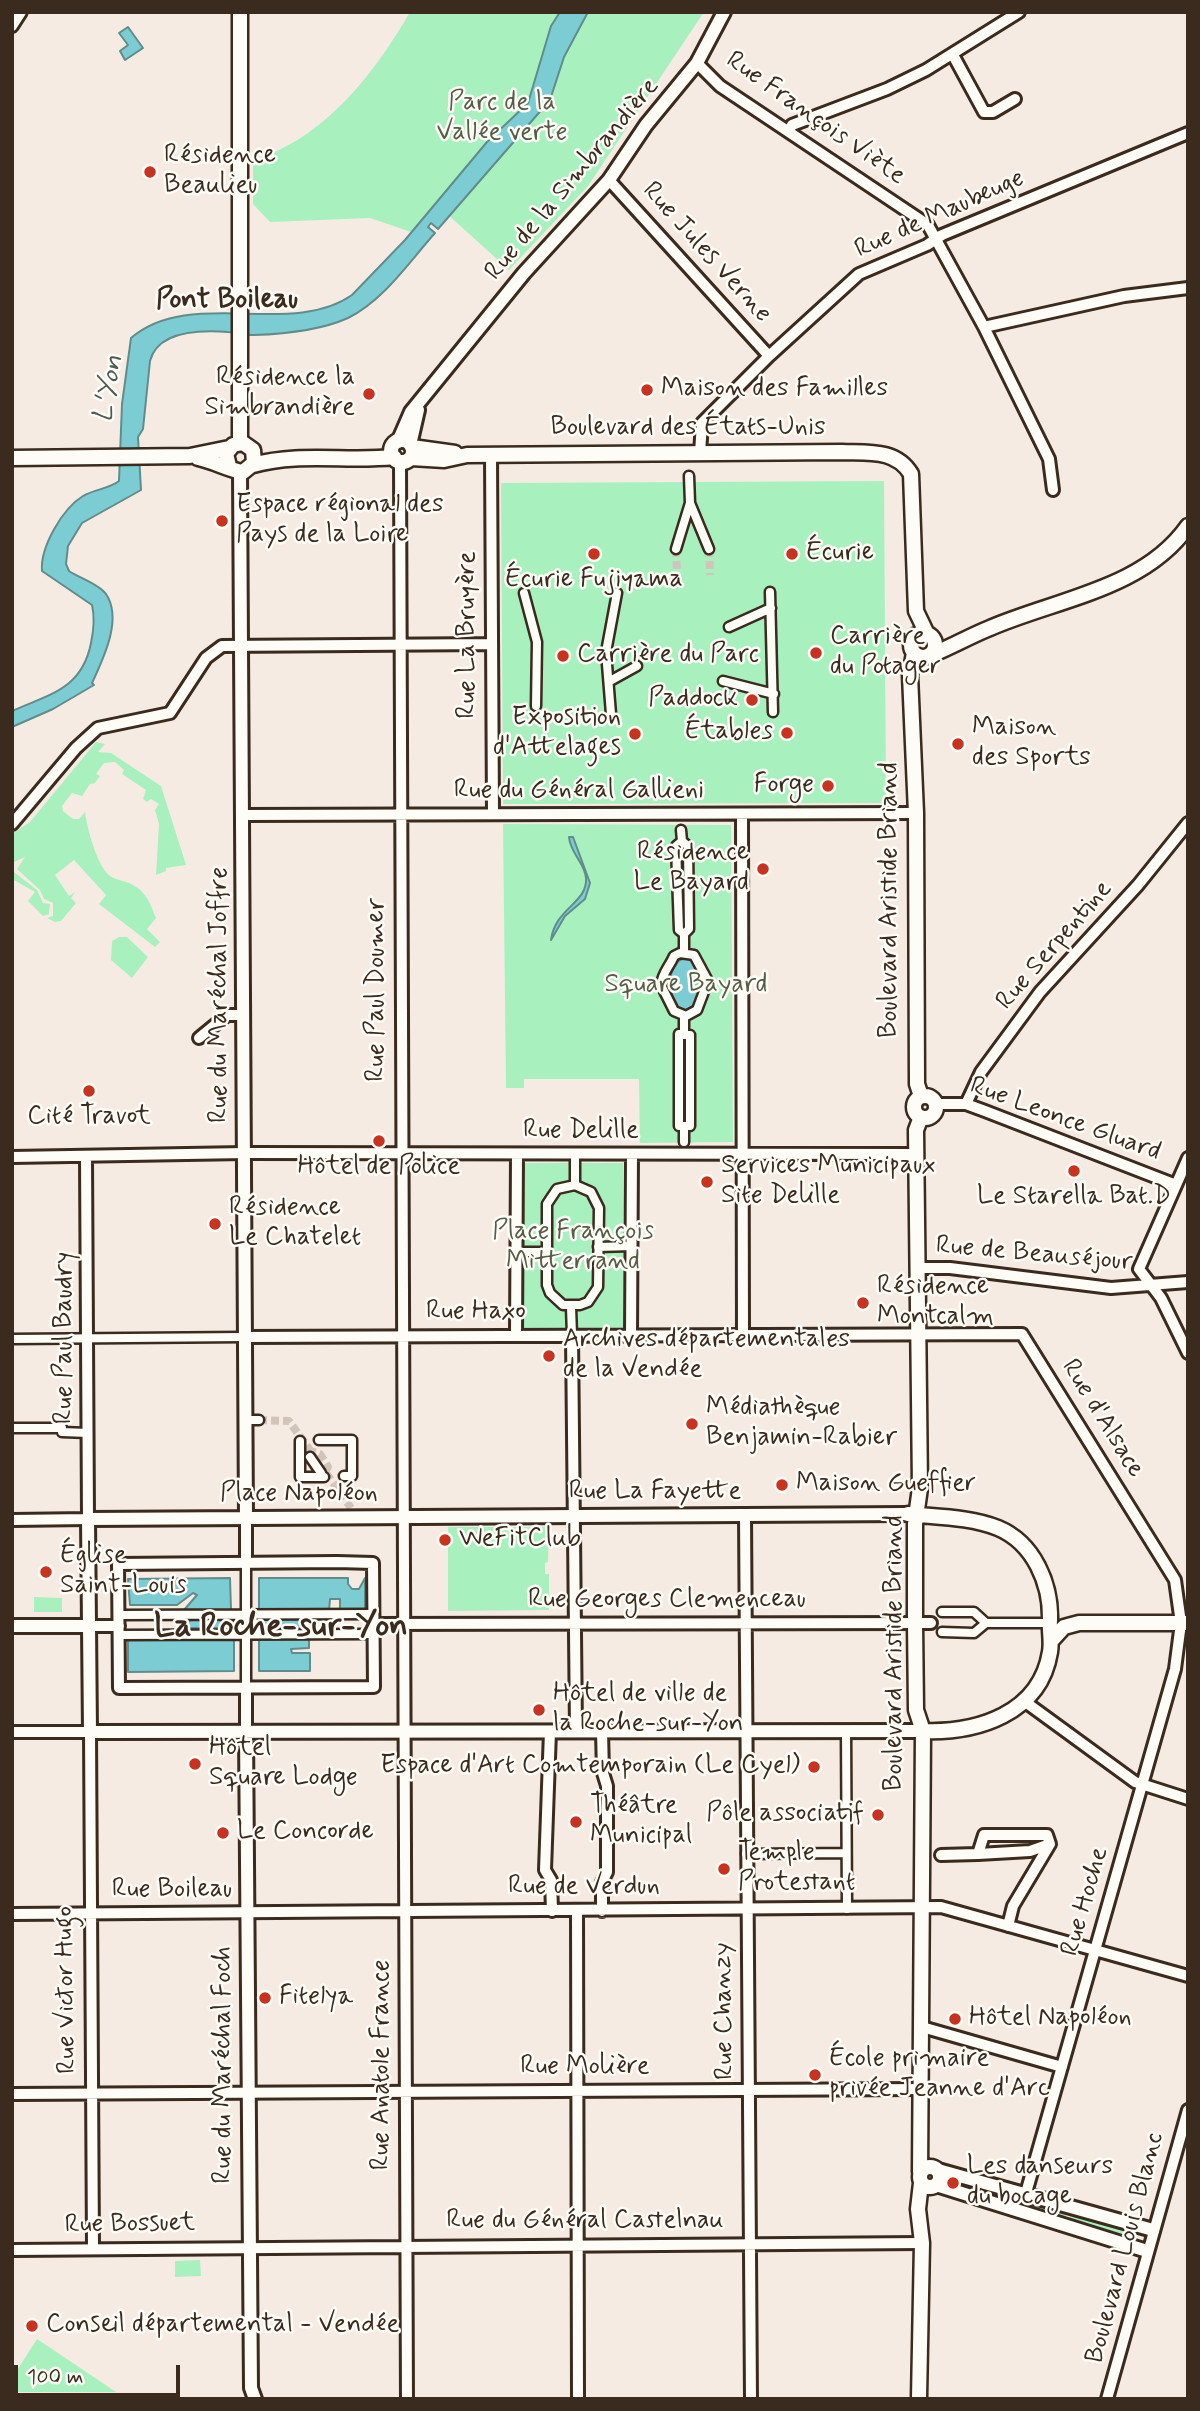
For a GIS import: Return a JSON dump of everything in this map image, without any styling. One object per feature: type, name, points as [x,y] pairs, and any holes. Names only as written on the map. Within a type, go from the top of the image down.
[{"type":"main road","points":[[240,12],[240,446]]},
{"type":"main road","points":[[240,446],[255,458],[241,468],[226,457],[240,446]]},
{"type":"main road","name":"Boulevard des États-Unis","points":[[12,458],[190,456],[240,446],[310,458]]},
{"type":"main road","name":"Boulevard des États-Unis","points":[[190,456],[241,468],[310,458],[352,458],[402,451],[444,460],[467,455],[882,453],[905,465]]},
{"type":"main road","name":"Boulevard Aristide Briand","points":[[905,465],[911,474],[916,611],[936,644],[920,651]]},
{"type":"main road","points":[[990,628],[951,637],[920,634],[920,651],[990,628],[1134,573],[1172,547],[1188,526]]},
{"type":"main road","name":"Boulevard Aristide Briand","points":[[913,582],[909,612],[920,651],[910,675],[914,703],[917,1084],[921,1096],[914,1104],[920,1117],[916,1130],[920,1497],[912,1515],[916,1710],[923,1731],[920,2147],[930,2177],[921,2221],[919,2398]]},
{"type":"main road","points":[[920,1117],[933,1115],[937,1104],[933,1098],[921,1096]]},
{"type":"main road","points":[[920,1497],[931,1506],[968,1512],[1018,1541],[1038,1566],[1051,1602],[1064,1615],[1079,1623]]},
{"type":"main road","points":[[912,1515],[998,1528]]},
{"type":"main road","points":[[923,1731],[960,1731],[990,1723],[1024,1702],[1042,1677],[1052,1640],[1049,1623],[1051,1602]]},
{"type":"main road","points":[[1052,1640],[1064,1627],[1079,1623],[1184,1623]]},
{"type":"street","name":"Rue de la Simbrandière","points":[[402,451],[421,403],[524,273],[609,180],[646,124],[697,63],[724,12]]},
{"type":"street","points":[[789,131],[792,125],[887,89],[953,55],[1019,12]]},
{"type":"street","points":[[953,55],[984,111],[993,113],[1015,99]]},
{"type":"street","name":"Rue François Viète","points":[[697,63],[720,86],[928,225],[984,327],[1049,459],[1053,490]]},
{"type":"street","name":"Rue de Maubeuge","points":[[700,453],[702,424],[769,356],[859,274],[1188,133]]},
{"type":"street","name":"Rue Jules Verne","points":[[609,180],[769,356]]},
{"type":"street","points":[[984,327],[1124,296],[1188,288]]},
{"type":"street","name":"Rue Paul Doumer","points":[[402,451],[399,643],[402,1518]]},
{"type":"street","name":"Rue La Bruyère","points":[[491,455],[493,814]]},
{"type":"street","name":"Rue du Maréchal Joffre","points":[[241,468],[246,1518]]},
{"type":"street","points":[[677,549],[690,503],[689,476]]},
{"type":"street","points":[[690,503],[709,548]]},
{"type":"street","points":[[770,592],[773,712]]},
{"type":"street","points":[[524,593],[537,642],[536,706]]},
{"type":"street","points":[[611,714],[606,652],[617,593]]},
{"type":"street","points":[[729,627],[771,608]]},
{"type":"street","points":[[12,824],[76,748],[98,728],[119,721],[170,713],[215,649],[242,645],[492,644]]},
{"type":"street","points":[[610,681],[637,666]]},
{"type":"street","points":[[723,681],[774,694]]},
{"type":"street","name":"Rue du Général Gallieni","points":[[243,815],[915,813]]},
{"type":"street","points":[[742,815],[743,1334]]},
{"type":"street","name":"Rue Serpentine","points":[[966,1104],[981,1072],[1040,992],[1138,885],[1188,822]]},
{"type":"street","points":[[681,830],[681,841],[676,846],[679,930],[684,934],[684,951]]},
{"type":"street","points":[[684,951],[694,955],[695,963],[706,974],[708,984],[697,1010],[684,1016],[674,1011],[661,985],[663,975],[673,964],[674,956],[684,951]]},
{"type":"street","points":[[199,1038],[227,1015],[244,1015]]},
{"type":"street","points":[[684,1016],[684,1035],[680,1034],[679,1126],[684,1126],[684,1142]]},
{"type":"street","name":"Rue Leonce Gluard","points":[[937,1104],[966,1104],[1176,1185]]},
{"type":"street","name":"Rue Delille","points":[[12,1157],[245,1153],[917,1154]]},
{"type":"street","points":[[516,1335],[517,1154]]},
{"type":"street","points":[[575,1155],[575,1185]]},
{"type":"street","points":[[631,1335],[632,1155]]},
{"type":"street","name":"Rue Paul Baudry","points":[[86,1157],[89,1192],[88,1519]]},
{"type":"street","points":[[1188,1158],[1139,1269],[1149,1286],[1161,1298],[1188,1353]]},
{"type":"street","points":[[575,1185],[583,1187],[596,1200],[598,1287],[588,1301],[571,1307],[550,1293],[547,1204],[557,1189],[575,1185]]},
{"type":"street","points":[[598,1247],[632,1246]]},
{"type":"street","points":[[516,1252],[547,1252]]},
{"type":"street","name":"Rue de Beauséjour","points":[[918,1268],[937,1267],[1111,1289],[1188,1282]]},
{"type":"street","points":[[571,1307],[576,1731]]},
{"type":"street","name":"Rue Haxo","points":[[244,1337],[918,1333]]},
{"type":"street","name":"Rue d'Alsace","points":[[918,1333],[1022,1334],[1175,1580],[1184,1623]]},
{"type":"street","points":[[12,1339],[244,1337]]},
{"type":"street","points":[[245,1420],[259,1420]]},
{"type":"street","points":[[12,1428],[43,1424],[88,1433]]},
{"type":"street","points":[[319,1440],[352,1440],[352,1476],[344,1476]]},
{"type":"street","points":[[300,1441],[300,1477],[323,1475],[310,1457]]},
{"type":"street","name":"Place Napoléon","points":[[88,1519],[246,1518],[351,1513],[402,1518],[405,1731]]},
{"type":"street","name":"Rue Chanzy","points":[[745,1515],[751,2398]]},
{"type":"street","name":"Rue La Fayette","points":[[402,1518],[912,1515]]},
{"type":"street","points":[[246,1518],[246,1617]]},
{"type":"street","points":[[12,1520],[88,1519],[90,1732]]},
{"type":"street","points":[[246,1563],[373,1563],[374,1687],[119,1688],[118,1564],[246,1563]]},
{"type":"street","points":[[942,1612],[974,1612],[986,1623]]},
{"type":"street","points":[[119,1626],[192,1615],[246,1617],[268,1614],[301,1614],[373,1624]]},
{"type":"street","points":[[246,1617],[237,1624],[240,1630],[246,1633]]},
{"type":"street","name":"Rue Georges Clemenceau","points":[[373,1624],[931,1623]]},
{"type":"street","points":[[942,1632],[974,1633],[986,1623],[1049,1623]]},
{"type":"street","name":"Rue Hoche","points":[[1026,2193],[1175,1669],[1184,1623]]},
{"type":"street","points":[[12,1626],[119,1626],[246,1633],[373,1624]]},
{"type":"street","points":[[246,1633],[246,1731]]},
{"type":"street","points":[[1024,1702],[1142,1785],[1188,1799]]},
{"type":"street","points":[[846,1730],[847,1909]]},
{"type":"street","name":"Rue du Maréchal Foch","points":[[246,1731],[250,2395]]},
{"type":"street","name":"Rue Anatole France","points":[[405,1731],[407,2399]]},
{"type":"street","points":[[550,1731],[545,1870],[551,1880],[552,1911]]},
{"type":"street","points":[[602,1731],[607,1799],[607,1872],[602,1882],[602,1911]]},
{"type":"street","points":[[12,1732],[923,1731]]},
{"type":"street","name":"Rue Victor Hugo","points":[[90,1732],[93,2249]]},
{"type":"street","points":[[978,1854],[984,1835],[1047,1835],[1050,1844],[1013,1906],[1008,1926]]},
{"type":"street","points":[[941,1855],[1030,1851],[1050,1844]]},
{"type":"street","points":[[746,1854],[846,1853]]},
{"type":"street","name":"Rue de Verdun","points":[[248,1913],[262,1910],[404,1912],[941,1907],[1188,1976]]},
{"type":"street","points":[[577,1911],[578,2399]]},
{"type":"street","name":"Rue Boileau","points":[[12,1914],[248,1913]]},
{"type":"street","points":[[922,2027],[1062,2067]]},
{"type":"street","name":"Rue Molière","points":[[12,2094],[922,2089]]},
{"type":"street","name":"Boulevard Louis Blanc","points":[[1107,2399],[1188,2110]]},
{"type":"street","points":[[930,2177],[1026,2193],[1153,2230]]},
{"type":"street","points":[[930,2177],[1147,2251]]},
{"type":"street","name":"Rue du Général Castelnau","points":[[248,2247],[922,2243]]},
{"type":"street","name":"Rue Bossuet","points":[[12,2250],[248,2247]]},
{"type":"green space","name":"Parc de la Vallée verte","points":[[410,12],[704,12],[588,186],[509,270],[435,203],[411,232],[370,218],[270,222],[253,204],[253,160],[302,137],[345,101],[380,58]]},
{"type":"green space","points":[[884,481],[886,803],[503,804],[501,483]]},
{"type":"green space","points":[[96,742],[105,744],[98,752],[111,753],[161,786],[186,865],[166,868],[166,871],[156,875],[159,824],[155,810],[159,804],[151,799],[147,802],[143,799],[146,790],[122,774],[124,770],[115,762],[104,763],[96,774],[100,776],[95,783],[90,784],[82,796],[72,793],[62,806],[63,811],[73,819],[79,819],[85,812],[93,846],[105,871],[112,877],[138,888],[146,896],[156,918],[147,929],[160,942],[155,947],[99,904],[106,895],[74,860],[55,875],[69,896],[75,892],[71,898],[76,903],[61,921],[55,922],[47,918],[53,916],[53,903],[44,899],[40,890],[17,869],[25,857],[12,863],[12,834],[30,822]]},
{"type":"green space","name":"Square Bayard","points":[[503,824],[731,825],[733,1142],[640,1143],[639,1079],[524,1079],[524,1088],[506,1088]]},
{"type":"green space","points":[[14,872],[37,890],[43,903],[50,904],[49,914],[43,916],[28,901],[35,892],[12,879]]},
{"type":"green space","points":[[127,937],[148,957],[132,978],[111,960],[112,941]]},
{"type":"green space","name":"Place François Mitterrand","points":[[523,1163],[623,1163],[623,1329],[523,1329]]},
{"type":"green space","points":[[448,1527],[549,1527],[545,1574],[549,1574],[549,1610],[448,1611]]},
{"type":"green space","points":[[34,1597],[62,1598],[62,1612],[34,1612]]},
{"type":"green space","points":[[1013,2193],[1068,2209],[1065,2219],[1010,2204]]},
{"type":"green space","points":[[1072,2210],[1125,2227],[1124,2234],[1069,2220]]},
{"type":"green space","points":[[200,2260],[201,2276],[175,2277],[175,2261]]},
{"type":"green space","points":[[37,2339],[116,2392],[12,2392],[12,2378]]},
{"type":"water","points":[[560,12],[588,12],[564,57],[550,100],[438,229],[431,223],[428,227],[435,233],[395,280],[373,301],[348,318],[314,329],[251,335],[218,331],[194,332],[171,338],[155,351],[150,361],[143,429],[138,437],[141,490],[82,523],[68,546],[66,564],[69,571],[103,590],[111,604],[113,615],[110,639],[92,683],[94,685],[53,709],[12,727],[12,711],[62,688],[80,671],[87,658],[93,628],[92,605],[42,571],[42,561],[54,529],[68,509],[83,496],[119,481],[122,404],[131,338],[155,323],[182,316],[211,313],[300,313],[327,307],[352,295],[405,240],[487,142],[528,103],[551,26]]},
{"type":"water","points":[[128,27],[143,48],[125,60],[120,51],[128,45],[119,33]]},
{"type":"water","points":[[569,837],[573,837],[590,883],[585,899],[565,916],[551,940],[558,920],[582,894],[585,887],[585,873]]},
{"type":"water","points":[[687,957],[696,967],[700,987],[693,1006],[683,1012],[673,1002],[667,984],[676,962]]},
{"type":"water","points":[[230,1578],[231,1610],[225,1610],[224,1615],[230,1621],[230,1628],[187,1628],[187,1621],[193,1620],[193,1610],[184,1610],[197,1595],[193,1593],[177,1605],[130,1605],[128,1579]]},
{"type":"water","points":[[259,1578],[348,1578],[352,1589],[359,1589],[365,1578],[365,1611],[340,1611],[340,1599],[330,1599],[329,1611],[309,1618],[309,1631],[259,1631]]},
{"type":"water","points":[[234,1637],[234,1671],[128,1672],[128,1638]]},
{"type":"water","points":[[259,1637],[309,1637],[309,1648],[291,1649],[292,1653],[310,1653],[310,1671],[259,1671]]},
{"type":"tunnel","points":[[676,549],[677,576]]},
{"type":"tunnel","points":[[709,549],[710,575]]},
{"type":"tunnel","points":[[259,1420],[289,1421],[312,1453]]},
{"type":"tunnel","points":[[310,1457],[314,1452],[320,1454],[328,1467],[324,1473]]},
{"type":"tunnel","points":[[326,1473],[351,1508]]},
{"type":"place","name":"Résidence Beaulieu","points":[[150,172]]},
{"type":"place","name":"Maison des Familles","points":[[647,390]]},
{"type":"place","name":"Résidence la Simbrandière","points":[[369,394]]},
{"type":"place","name":"Espace régional des Pays de la Loire","points":[[222,521]]},
{"type":"place","name":"Écurie Fujiyama","points":[[594,554]]},
{"type":"place","name":"Écurie","points":[[792,554]]},
{"type":"place","name":"Carrière du Potager","points":[[816,653]]},
{"type":"place","name":"Carrière du Parc","points":[[563,656]]},
{"type":"place","name":"Paddock","points":[[752,700]]},
{"type":"place","name":"Étables","points":[[787,733]]},
{"type":"place","name":"Exposition d'Attelages","points":[[635,734]]},
{"type":"place","name":"Maison des Sports","points":[[958,744]]},
{"type":"place","name":"Forge","points":[[828,786]]},
{"type":"place","name":"Résidence Le Bayard","points":[[763,869]]},
{"type":"place","name":"Cité Travot","points":[[89,1091]]},
{"type":"place","name":"Hôtel de Police","points":[[379,1141]]},
{"type":"place","name":"Le Starella Bat.D","points":[[1074,1171]]},
{"type":"place","name":"Services Municipaux Site Delille","points":[[707,1182]]},
{"type":"place","name":"Résidence Le Chatelet","points":[[215,1224]]},
{"type":"place","name":"Résidence Montcalm","points":[[863,1303]]},
{"type":"place","name":"Archives départementales de la Vendée","points":[[549,1356]]},
{"type":"place","name":"Médiathèque Benjamin-Rabier","points":[[692,1424]]},
{"type":"place","name":"Maison Gueffier","points":[[782,1485]]},
{"type":"place","name":"WeFitClub","points":[[445,1540]]},
{"type":"place","name":"Église Saint-Louis","points":[[46,1572]]},
{"type":"place","name":"Hôtel de ville de la Roche-sur-Yon","points":[[539,1710]]},
{"type":"place","name":"Hôtel Square Lodge","points":[[195,1764]]},
{"type":"place","name":"Espace d'Art Comtemporain (Le Cyel)","points":[[814,1767]]},
{"type":"place","name":"Pôle associatif","points":[[878,1815]]},
{"type":"place","name":"Théâtre Municipal","points":[[576,1822]]},
{"type":"place","name":"Le Concorde","points":[[223,1833]]},
{"type":"place","name":"Temple Protestant","points":[[724,1869]]},
{"type":"place","name":"Fitelya","points":[[265,1998]]},
{"type":"place","name":"Hôtel Napoléon","points":[[955,2019]]},
{"type":"place","name":"École primaire privée Jeanne d'Arc","points":[[815,2075]]},
{"type":"place","name":"Les danseurs du bocage","points":[[953,2183]]},
{"type":"place","name":"Conseil départemental - Vendée","points":[[32,2326]]},
{"type":"district","name":"Pont Boileau","points":[[227,301]]},
{"type":"district","name":"La Roche-sur-Yon","points":[[281,1628]]},
{"type":"water label","name":"L'Yon","points":[[110,389]]}]
